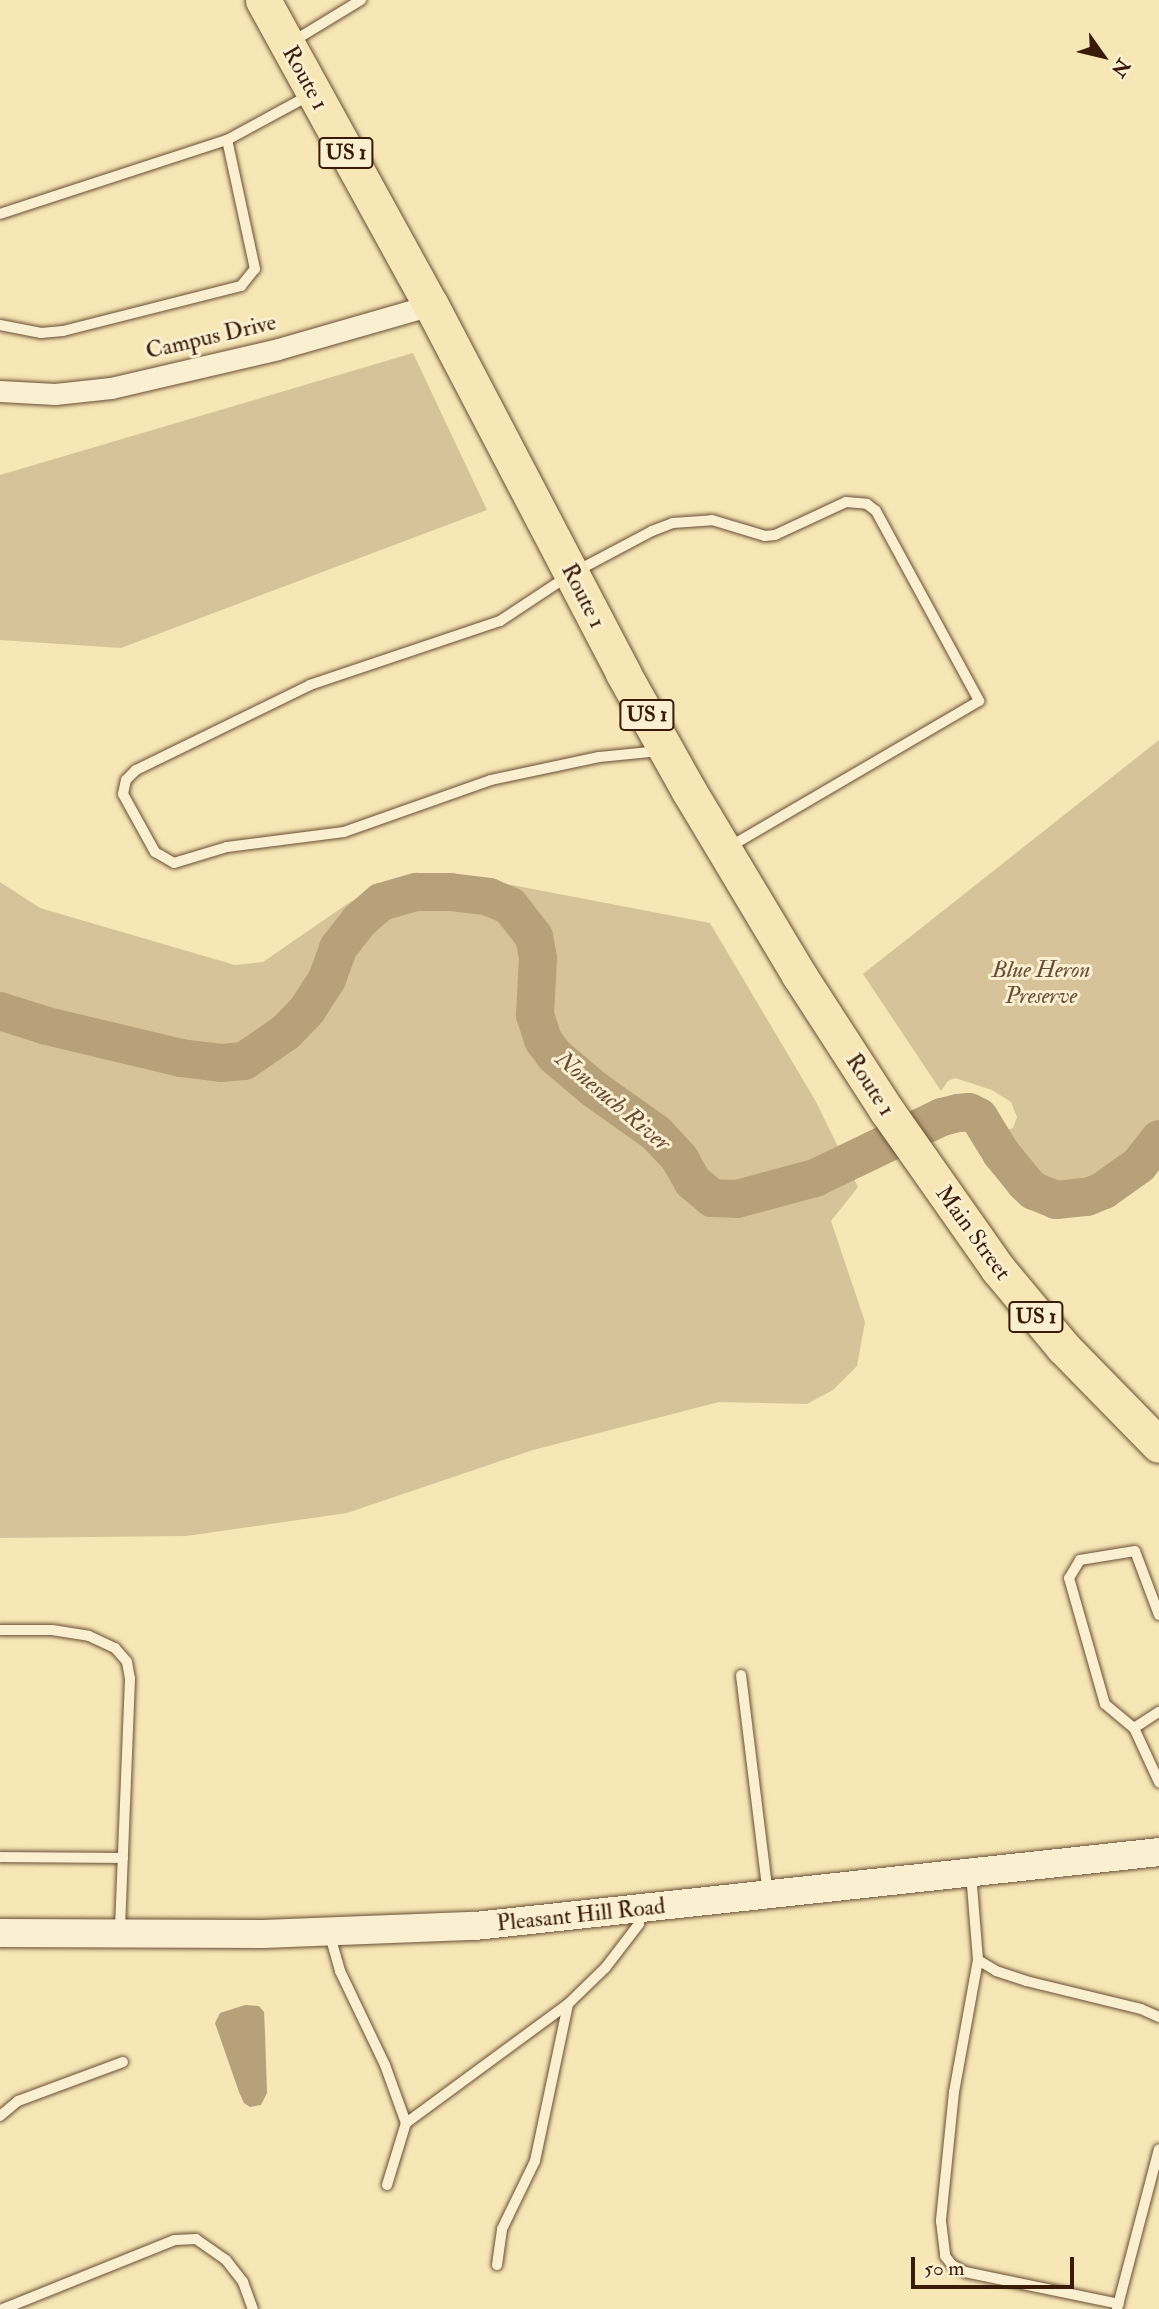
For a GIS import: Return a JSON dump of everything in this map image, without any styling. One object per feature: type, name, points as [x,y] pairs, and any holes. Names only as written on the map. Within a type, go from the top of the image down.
[{"type":"main road","name":"Route 1","points":[[263,0],[431,305],[666,750],[723,850],[887,1111],[931,1175]]},
{"type":"main road","name":"Main Street","points":[[931,1175],[1029,1309],[1159,1445]]},
{"type":"street","name":"Campus Drive","points":[[0,391],[55,394],[111,388],[278,349],[431,305]]},
{"type":"street","name":"Pleasant Hill Road","points":[[0,1933],[329,1932],[475,1926],[1159,1852]]},
{"type":"lane","points":[[286,45],[361,0]]},
{"type":"lane","points":[[0,214],[227,140],[313,93]]},
{"type":"lane","points":[[0,325],[41,332],[63,331],[241,286],[255,269],[227,140]]},
{"type":"lane","points":[[666,750],[600,757],[491,780],[344,832],[227,847],[174,863],[155,852],[123,794],[126,780],[136,771],[310,685],[500,621],[620,546],[673,523],[712,520],[765,536],[783,533],[846,502],[860,502],[876,511],[979,701],[723,850]]},
{"type":"lane","points":[[1159,1615],[1135,1551],[1080,1560],[1069,1578],[1105,1704],[1134,1728],[1159,1782]]},
{"type":"lane","points":[[0,1630],[52,1630],[89,1636],[115,1648],[127,1662],[130,1679],[120,1932]]},
{"type":"lane","points":[[741,1675],[768,1894]]},
{"type":"lane","points":[[1134,1728],[1159,1712]]},
{"type":"lane","points":[[0,1857],[123,1858]]},
{"type":"lane","points":[[971,1872],[978,1960],[954,2092],[941,2221],[945,2256],[952,2265],[965,2272],[1118,2306],[1159,2149]]},
{"type":"lane","points":[[406,2123],[568,2004],[606,1967],[639,1924],[639,1910]]},
{"type":"lane","points":[[329,1932],[340,1971],[386,2064],[406,2123],[387,2185]]},
{"type":"lane","points":[[978,1960],[1006,1974],[1132,2007],[1159,2017]]},
{"type":"lane","points":[[497,2265],[502,2229],[535,2161],[568,2004]]},
{"type":"lane","points":[[0,2116],[18,2101],[123,2062]]},
{"type":"lane","points":[[3,2309],[175,2240],[197,2239],[226,2260],[243,2282],[253,2309]]},
{"type":"green space","points":[[413,353],[487,510],[121,648],[0,640],[0,475]]},
{"type":"green space","name":"Blue Heron Preserve","points":[[1159,740],[1159,1125],[1132,1155],[1119,1164],[1064,1185],[1050,1186],[1031,1177],[1025,1171],[1026,1161],[1014,1155],[999,1139],[999,1132],[1013,1128],[1017,1117],[1011,1102],[992,1090],[955,1078],[948,1081],[941,1091],[863,974]]},
{"type":"green space","points":[[409,874],[470,877],[710,923],[815,1100],[858,1187],[831,1221],[865,1322],[857,1366],[833,1390],[807,1404],[719,1402],[533,1450],[347,1513],[186,1536],[0,1538],[0,882],[40,908],[235,965],[263,962],[350,902]]},
{"type":"shaded area","points":[[245,2005],[259,2006],[264,2012],[267,2093],[261,2105],[250,2107],[244,2103],[239,2092],[215,2023],[220,2013]]},
{"type":"waterway","name":"Nonesuch River","points":[[0,1011],[47,1026],[181,1058],[221,1063],[244,1061],[286,1032],[307,1010],[327,979],[338,948],[359,921],[381,902],[417,892],[450,892],[489,897],[510,906],[534,937],[538,958],[535,1015],[543,1040],[555,1056],[594,1089],[656,1133],[680,1159],[693,1182],[712,1198],[737,1199],[815,1178],[942,1117],[958,1113],[969,1112],[979,1117],[1001,1153],[1025,1183],[1034,1191],[1056,1200],[1087,1197],[1104,1190],[1139,1165],[1159,1139]]}]
